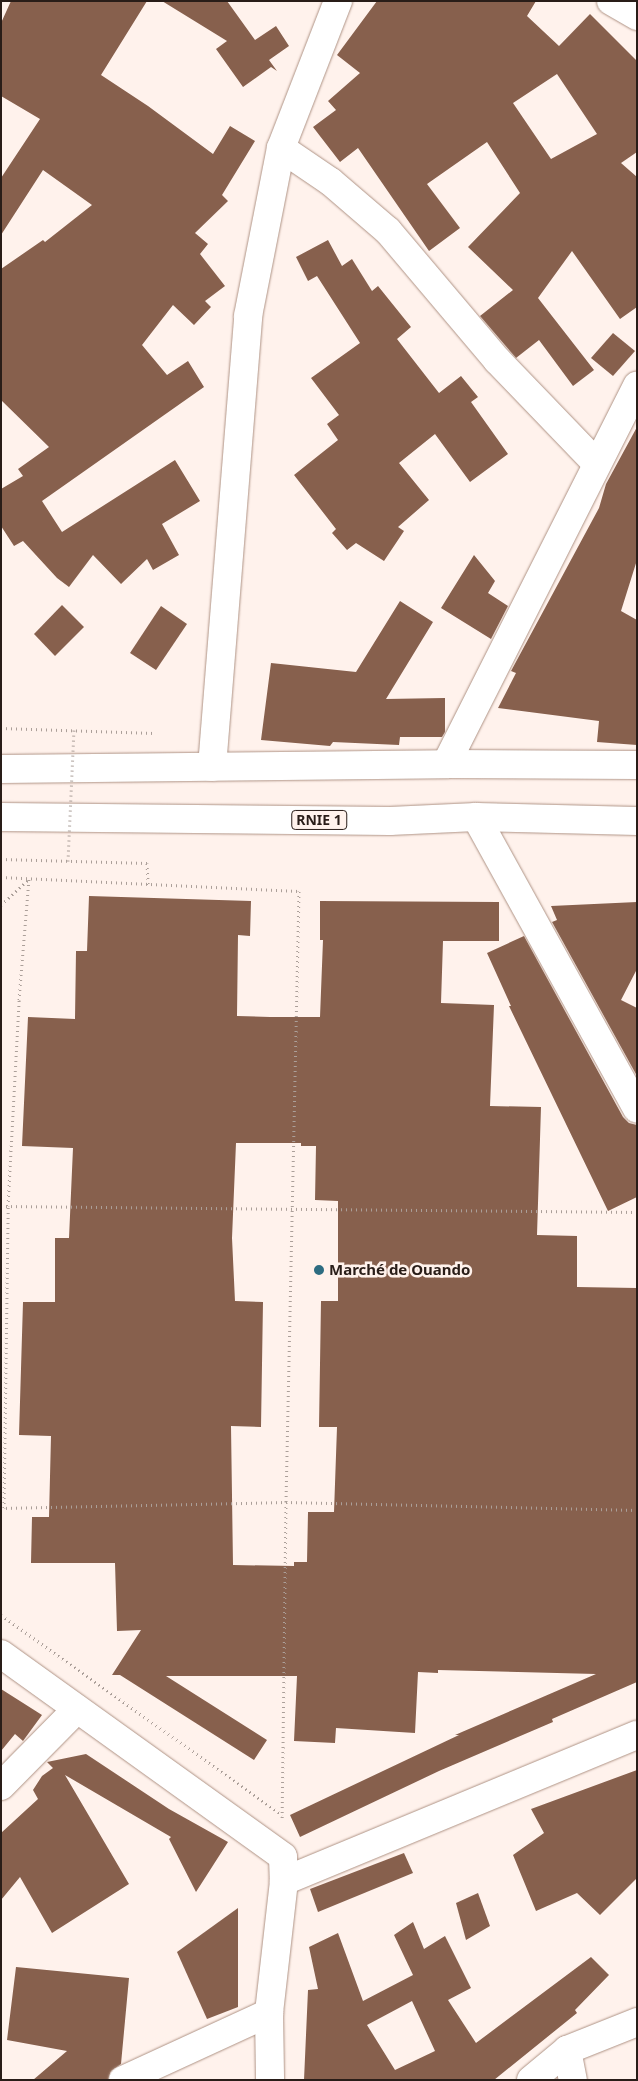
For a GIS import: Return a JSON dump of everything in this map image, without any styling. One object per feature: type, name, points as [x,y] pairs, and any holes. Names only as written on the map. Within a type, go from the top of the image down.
[{"type":"main road","points":[[212,767],[248,316],[281,148],[338,1]]},
{"type":"main road","points":[[611,1],[637,16]]},
{"type":"main road","points":[[281,148],[331,182],[388,232],[491,354],[596,464]]},
{"type":"main road","points":[[446,764],[637,386]]},
{"type":"main road","points":[[1,769],[446,764],[637,765]]},
{"type":"main road","name":"RNIE 1","points":[[1,817],[390,821],[476,817],[637,821]]},
{"type":"main road","points":[[476,817],[637,1109]]},
{"type":"main road","points":[[1,1654],[77,1709],[283,1869]]},
{"type":"main road","points":[[1,1786],[77,1709]]},
{"type":"main road","points":[[283,1869],[637,1735]]},
{"type":"main road","points":[[270,2080],[270,2013],[283,1869]]},
{"type":"main road","points":[[123,2080],[270,2013]]},
{"type":"main road","points":[[531,2080],[567,2050],[637,2022]]},
{"type":"main road","points":[[567,2050],[573,2080]]},
{"type":"path","points":[[1,728],[154,733]]},
{"type":"path","points":[[68,861],[74,730]]},
{"type":"path","points":[[1,858],[147,864],[148,885]]},
{"type":"path","points":[[1,877],[299,891],[286,1502],[283,1869]]},
{"type":"path","points":[[1,905],[29,879]]},
{"type":"path","points":[[29,879],[19,1000],[8,1206],[2,1508],[286,1502],[637,1510]]},
{"type":"path","points":[[1,1206],[637,1212]]},
{"type":"path","points":[[1,1615],[282,1816]]},
{"type":"building","points":[[11,1],[147,1],[101,75],[148,106],[213,154],[230,126],[255,141],[222,195],[228,201],[195,233],[208,244],[200,254],[225,286],[205,301],[211,307],[194,325],[173,305],[142,345],[167,375],[188,361],[204,387],[42,501],[62,532],[175,460],[200,501],[162,524],[179,555],[153,570],[147,559],[121,584],[93,555],[69,587],[57,578],[23,541],[14,546],[1,526],[1,489],[23,476],[18,469],[49,447],[1,400],[1,269],[43,240],[45,242],[92,205],[43,170],[1,235],[1,178],[40,119],[1,96],[1,23]]},
{"type":"building","points":[[162,1],[227,1],[255,40],[276,26],[289,46],[269,60],[277,71],[271,67],[243,87],[216,49],[227,41]]},
{"type":"building","points":[[377,1],[536,1],[527,16],[559,46],[590,14],[637,61],[637,152],[621,163],[637,177],[637,307],[620,319],[572,251],[538,298],[594,370],[573,386],[539,340],[516,358],[480,316],[513,290],[468,247],[520,193],[487,142],[427,184],[460,228],[429,251],[358,148],[340,162],[313,127],[336,110],[328,101],[360,73],[337,55]],"holes":[[[557,74],[597,134],[551,159],[513,103]]]},
{"type":"building","points":[[328,240],[342,266],[352,259],[372,291],[378,286],[411,327],[397,339],[439,393],[461,376],[478,397],[471,402],[508,454],[470,482],[435,434],[399,463],[429,500],[398,527],[404,531],[384,561],[356,543],[347,550],[332,533],[336,529],[294,475],[338,440],[327,424],[339,415],[311,378],[360,343],[317,276],[308,281],[296,257]]},
{"type":"building","points":[[613,333],[635,351],[613,376],[591,358]]},
{"type":"building","points":[[637,427],[637,560],[621,611],[637,620],[637,745],[597,742],[599,721],[498,708],[516,673],[511,671],[599,508],[606,484]]},
{"type":"building","points":[[474,555],[495,581],[488,593],[508,606],[491,639],[441,608]]},
{"type":"building","points":[[400,601],[433,622],[386,699],[445,698],[445,732],[442,737],[400,737],[399,745],[333,742],[330,746],[261,740],[271,663],[356,672]]},
{"type":"building","points":[[62,605],[84,627],[55,656],[34,634]]},
{"type":"building","points":[[161,606],[187,624],[156,670],[130,653]]},
{"type":"building","name":"Marché de Ouando","points":[[89,896],[251,901],[250,936],[238,935],[237,1016],[320,1017],[323,940],[320,940],[320,901],[499,902],[499,941],[443,941],[441,1003],[494,1005],[490,1106],[541,1107],[537,1235],[577,1236],[577,1287],[637,1288],[637,1682],[552,1719],[553,1722],[439,1771],[300,1837],[290,1815],[459,1735],[455,1735],[596,1674],[438,1670],[438,1673],[418,1672],[415,1733],[336,1728],[335,1743],[294,1741],[297,1676],[166,1676],[267,1740],[254,1760],[120,1675],[112,1675],[141,1630],[117,1631],[115,1563],[31,1563],[32,1517],[49,1517],[51,1436],[19,1435],[23,1302],[55,1302],[55,1238],[69,1238],[73,1148],[22,1146],[28,1017],[75,1019],[76,951],[87,951]],"holes":[[[236,1143],[301,1143],[301,1146],[316,1146],[315,1200],[338,1201],[338,1301],[321,1301],[319,1427],[337,1427],[334,1512],[308,1512],[307,1562],[294,1562],[294,1566],[233,1565],[231,1426],[261,1427],[263,1302],[235,1301],[232,1238]]]},
{"type":"building","points":[[637,902],[637,969],[621,1000],[637,1008],[637,1076],[552,922],[557,920],[551,906]]},
{"type":"building","points":[[524,936],[623,1117],[629,1123],[637,1125],[637,1197],[608,1211],[509,1006],[511,1006],[487,953]]},
{"type":"building","points":[[1,1689],[42,1715],[23,1741],[15,1734],[1,1751]]},
{"type":"building","points":[[86,1754],[169,1809],[228,1842],[196,1892],[169,1839],[171,1837],[65,1775],[129,1884],[52,1933],[20,1877],[1,1900],[1,1833],[38,1799],[33,1790],[42,1776],[53,1768],[47,1762]]},
{"type":"building","points":[[637,1770],[637,1878],[600,1915],[577,1893],[536,1911],[513,1855],[544,1833],[531,1809]]},
{"type":"building","points":[[404,1853],[413,1873],[318,1912],[310,1889]]},
{"type":"building","points":[[478,1893],[490,1926],[466,1940],[456,1903]]},
{"type":"building","points":[[238,1908],[238,2007],[207,2019],[177,1952]]},
{"type":"building","points":[[413,1922],[424,1949],[445,1936],[471,1988],[448,2000],[476,2043],[591,1957],[609,1975],[575,2010],[577,2013],[494,2080],[304,2080],[308,1990],[318,1989],[309,1947],[338,1933],[363,2001],[413,1975],[394,1935]],"holes":[[[412,2001],[435,2051],[395,2070],[367,2025]]]},
{"type":"building","points":[[16,1967],[129,1978],[121,2064],[111,2071],[108,2080],[33,2080],[67,2051],[7,2040]]},
{"type":"place","name":"Marché de Ouando","points":[[319,1270]]}]
